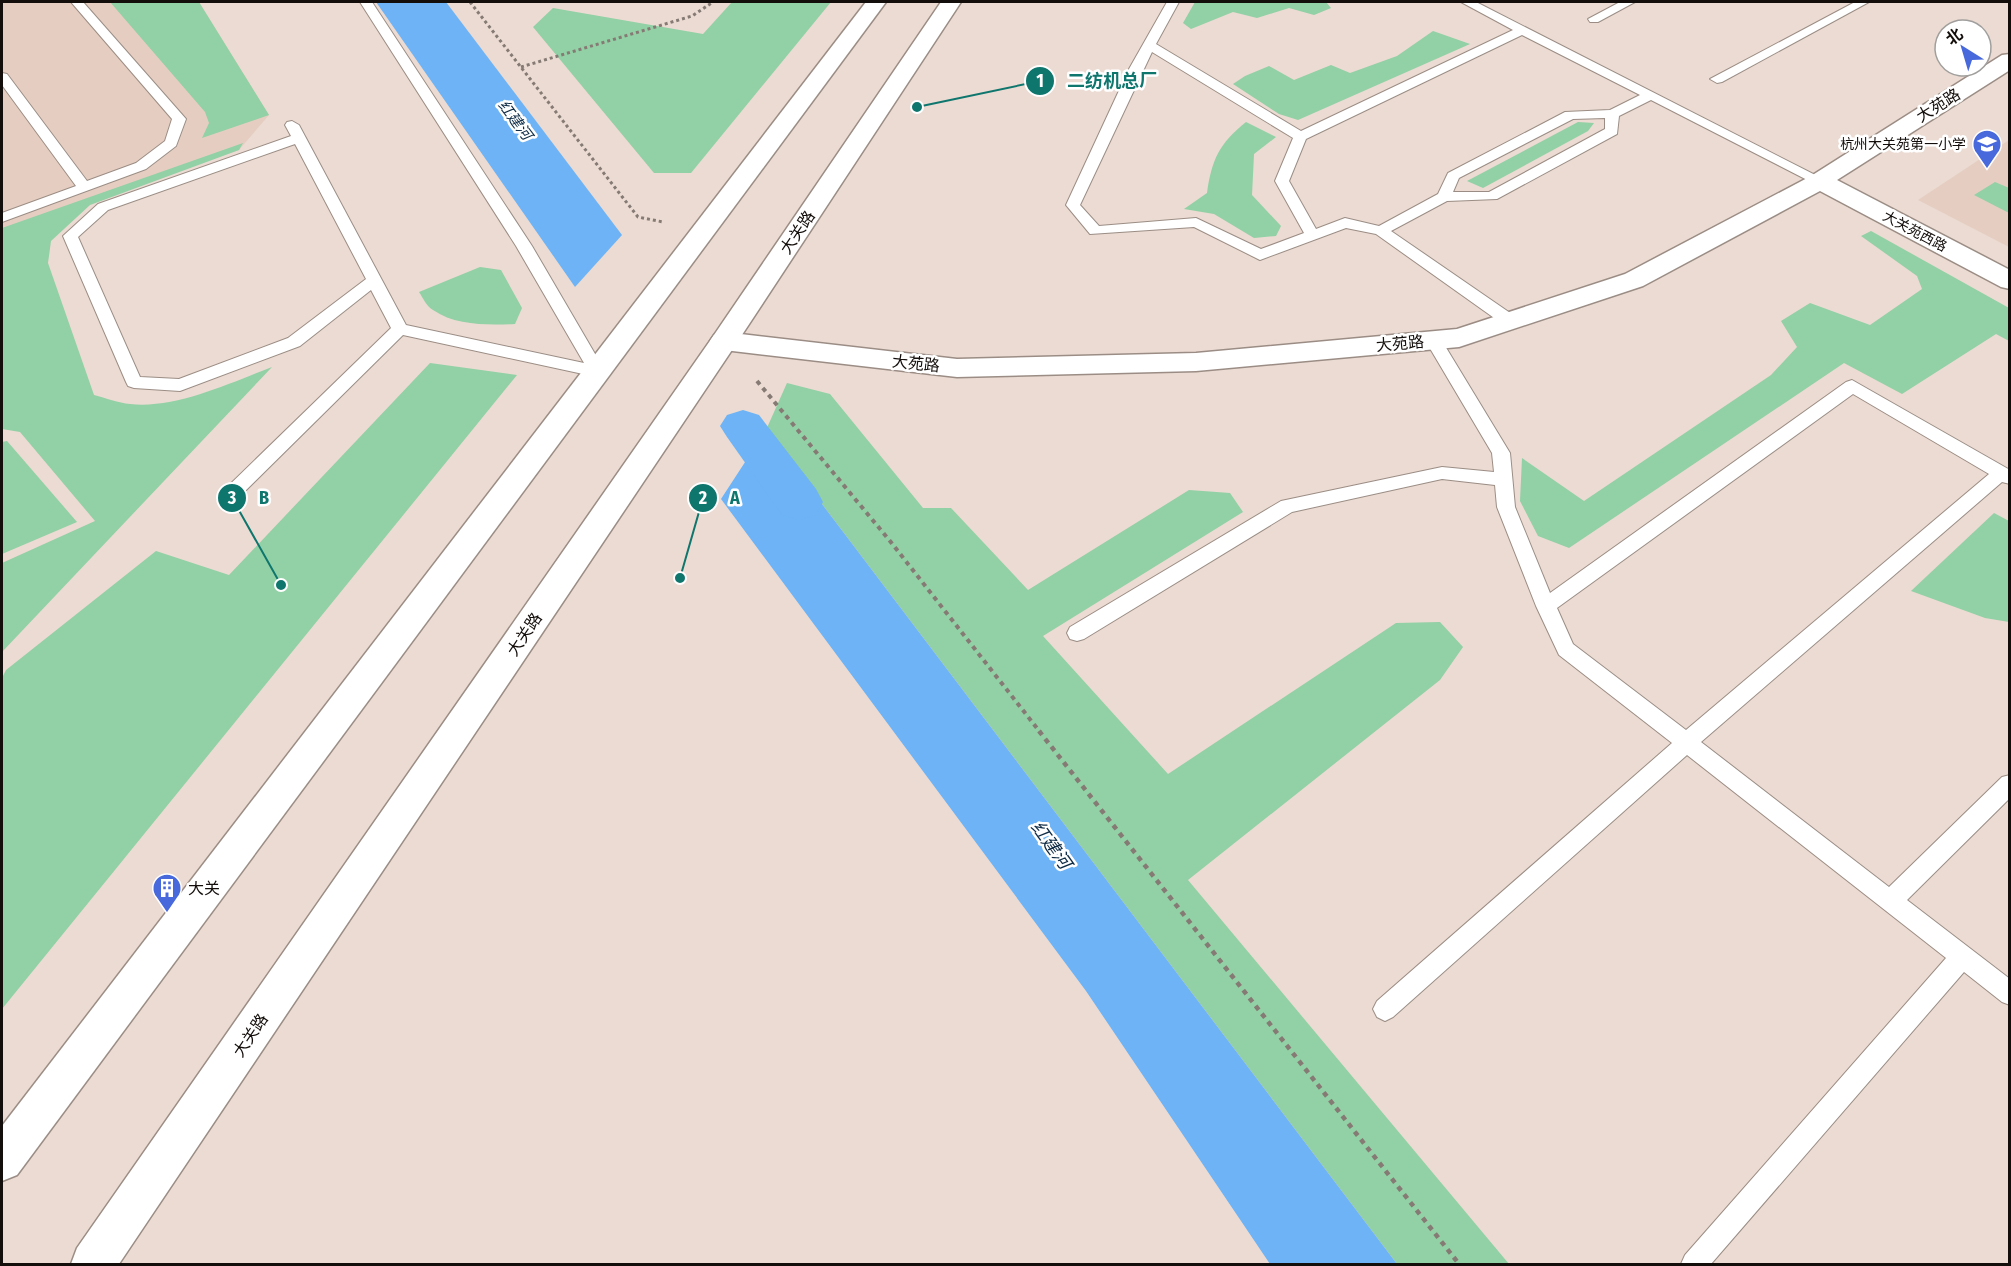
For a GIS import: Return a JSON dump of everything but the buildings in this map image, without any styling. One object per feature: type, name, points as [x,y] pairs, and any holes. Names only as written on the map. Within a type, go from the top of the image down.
[{"type":"main road","points":[[2,1160],[876,2]]},
{"type":"main road","name":"大关路","points":[[93,1264],[724,341],[951,2]]},
{"type":"main road","name":"大苑路","points":[[724,341],[957,368],[1196,362],[1459,338],[1634,280],[1820,181],[2010,60]]},
{"type":"main road","name":"大关苑西路","points":[[1820,181],[2010,281]]},
{"type":"lane","points":[[2,218],[141,166],[171,143],[179,119],[77,2]]},
{"type":"lane","points":[[366,2],[524,246],[597,371]]},
{"type":"lane","points":[[1173,2],[1149,45],[1073,205],[1095,231],[1197,222],[1260,255],[1345,223],[1381,231],[1510,321]]},
{"type":"lane","points":[[1467,2],[1820,181]]},
{"type":"lane","points":[[1594,19],[1629,2]]},
{"type":"lane","points":[[1717,79],[1863,2]]},
{"type":"lane","points":[[1312,235],[1282,181],[1300,137],[1523,30]]},
{"type":"lane","points":[[1149,45],[1300,137]]},
{"type":"lane","points":[[2,77],[84,187]]},
{"type":"lane","points":[[1444,197],[1453,176],[1570,115],[1612,114],[1651,95]]},
{"type":"lane","points":[[1381,231],[1444,197],[1492,196],[1611,131],[1612,114]]},
{"type":"lane","points":[[374,280],[294,342],[180,385],[134,382],[70,236],[103,207],[295,131],[400,329]]},
{"type":"lane","points":[[400,329],[597,371]]},
{"type":"lane","points":[[226,499],[400,329]]},
{"type":"lane","points":[[1433,340],[1501,453],[1506,507],[1566,649],[2010,994]]},
{"type":"lane","points":[[1385,1009],[1687,742],[2005,476],[1852,386],[1546,606]]},
{"type":"lane","points":[[1077,633],[1287,506],[1442,473],[1504,479]]},
{"type":"lane","points":[[1890,901],[2010,784]]},
{"type":"lane","points":[[1694,1264],[1962,957]]},
{"type":"path","points":[[470,2],[638,217],[704,229]]},
{"type":"path","points":[[521,67],[692,16],[713,2]]},
{"type":"path","points":[[724,341],[890,541],[1459,1264]]},
{"type":"shaded area","points":[[2,2],[199,2],[269,115],[239,150],[2,229]]},
{"type":"shaded area","name":"杭州大关苑第一小学","points":[[2009,140],[2009,247],[1918,200]]},
{"type":"green space","points":[[110,2],[199,2],[269,115],[202,138],[209,123],[205,112]]},
{"type":"green space","points":[[732,2],[831,2],[691,173],[654,173],[533,27],[553,8],[703,34]]},
{"type":"green space","points":[[1195,2],[1326,2],[1331,8],[1314,15],[1289,8],[1257,18],[1233,12],[1191,29],[1183,23]]},
{"type":"green space","points":[[1433,31],[1470,44],[1298,120],[1279,114],[1233,84],[1269,66],[1294,80],[1331,65],[1350,73],[1397,56]]},
{"type":"green space","points":[[1246,122],[1276,137],[1254,154],[1252,195],[1281,226],[1276,236],[1254,238],[1214,214],[1184,209],[1207,193],[1211,171],[1218,153],[1229,138]]},
{"type":"green space","points":[[1578,122],[1594,123],[1588,131],[1483,188],[1467,181]]},
{"type":"green space","points":[[243,143],[239,150],[90,205],[51,241],[48,263],[94,395],[130,404],[166,403],[221,387],[272,367],[2,652],[2,563],[95,521],[20,432],[2,429],[2,228]]},
{"type":"green space","points":[[1995,182],[2009,188],[2009,213],[1974,195]]},
{"type":"green space","points":[[1871,231],[2009,308],[2009,341],[1996,334],[1902,394],[1844,363],[1569,548],[1538,536],[1520,501],[1522,458],[1584,501],[1771,375],[1797,347],[1781,321],[1810,303],[1870,325],[1922,289],[1917,276],[1861,236]]},
{"type":"green space","points":[[480,267],[501,270],[522,308],[515,324],[484,324],[452,319],[431,309],[419,292]]},
{"type":"green space","points":[[430,363],[517,375],[2,1009],[2,678],[6,670],[156,551],[229,575]]},
{"type":"green space","points":[[787,383],[830,394],[923,508],[951,508],[1028,590],[1189,490],[1230,493],[1243,512],[1043,636],[1168,774],[1396,623],[1440,622],[1463,647],[1440,680],[1188,880],[1509,1264],[1397,1264],[766,430]]},
{"type":"green space","points":[[7,441],[77,522],[2,554],[2,442]]},
{"type":"green space","points":[[1994,513],[2009,521],[2009,622],[1985,618],[1911,591]]},
{"type":"water","points":[[376,2],[446,2],[622,235],[575,287]]},
{"type":"water","points":[[766,430],[1397,1264],[1270,1264],[1086,991],[721,499]]},
{"type":"waterway","name":"红建河","points":[[743,426],[799,502]]},
{"type":"place","name":"二纺机总厂","points":[[917,107]]},
{"type":"place","name":"杭州大关苑第一小学","points":[[1987,170]]},
{"type":"place","name":"A","points":[[680,578]]},
{"type":"place","name":"B","points":[[281,585]]},
{"type":"place","name":"大关","points":[[167,914]]}]
